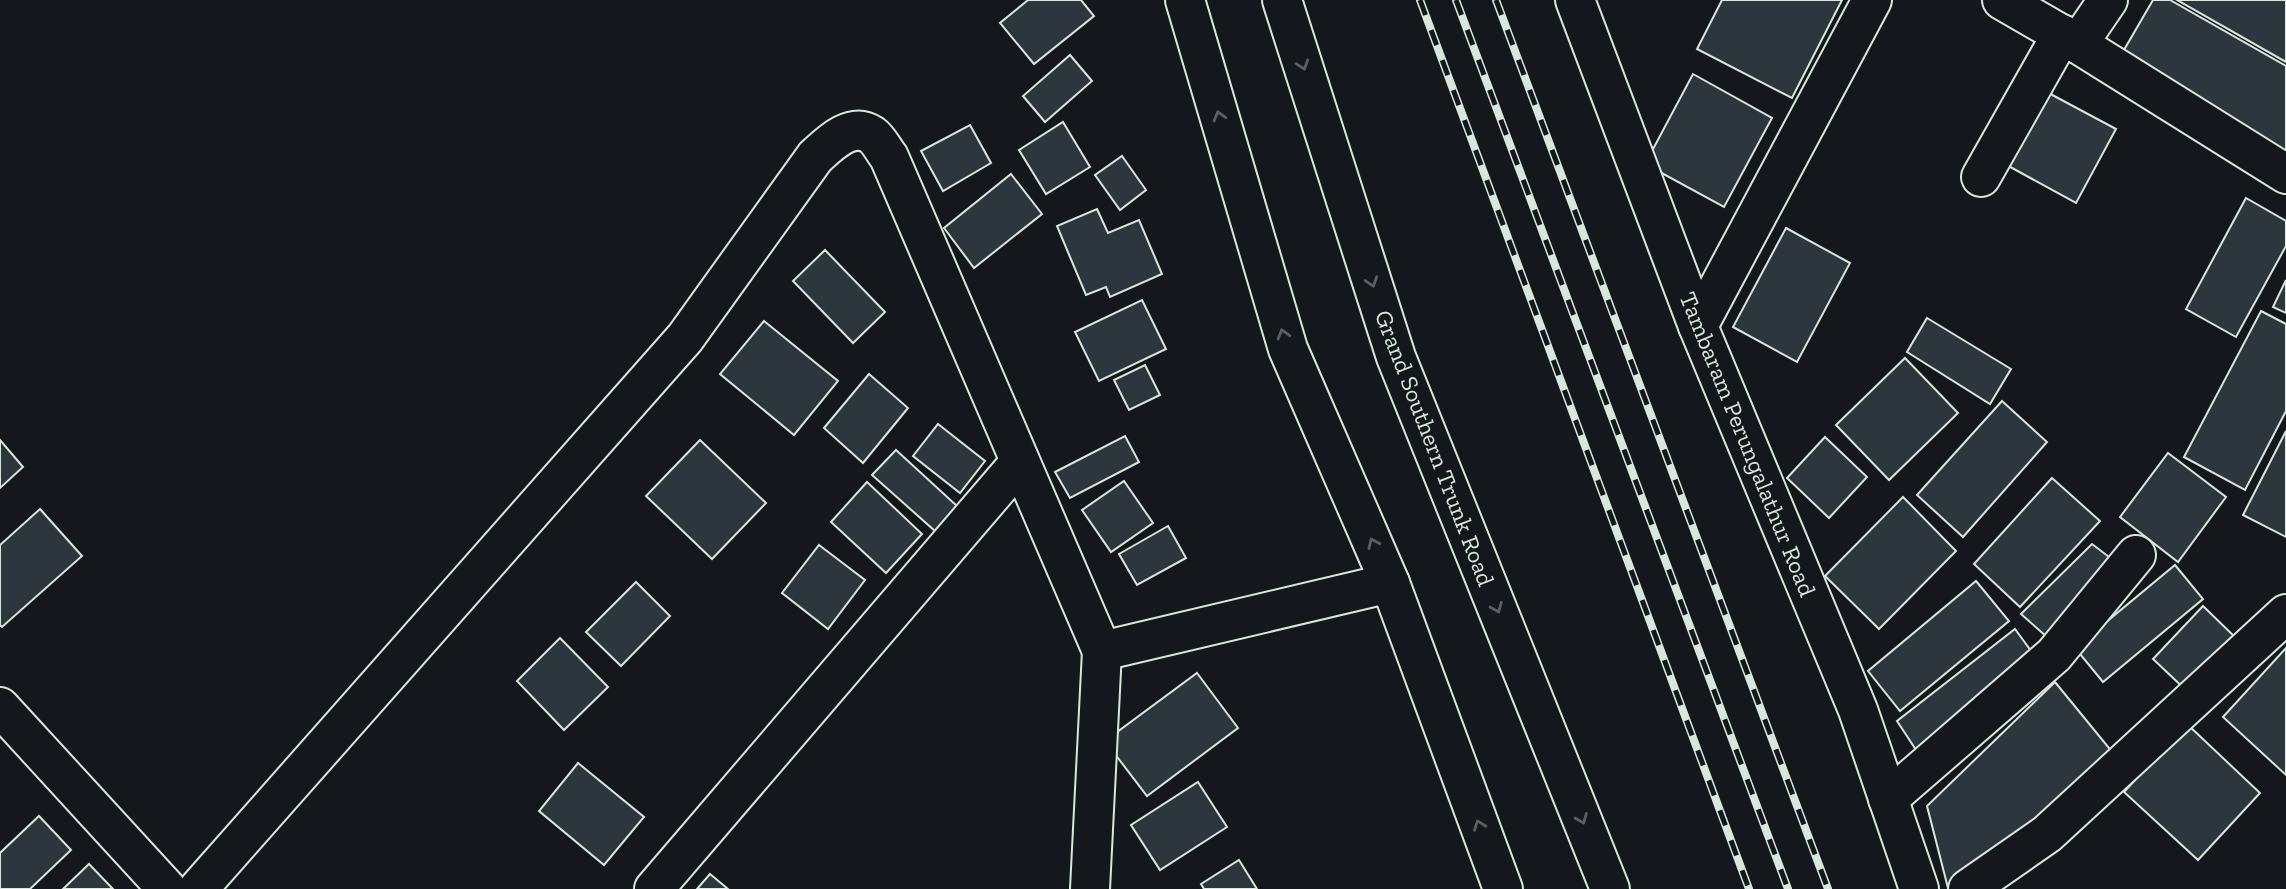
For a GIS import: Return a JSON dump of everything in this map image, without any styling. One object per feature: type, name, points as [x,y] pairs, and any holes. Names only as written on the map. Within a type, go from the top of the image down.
[{"type":"street","points":[[1185,0],[1288,349],[1390,583],[1503,889]]},
{"type":"street","name":"Grand Southern Trunk Road","points":[[1282,0],[1396,357],[1610,889]]},
{"type":"street","name":"Tambaram Perungalathur Road","points":[[1576,0],[1698,326],[1858,710],[1919,889]]},
{"type":"street","points":[[1698,326],[1872,0]]},
{"type":"street","points":[[2002,0],[2070,39],[2286,174]]},
{"type":"street","points":[[1981,177],[2070,39],[2108,0]]},
{"type":"street","points":[[198,889],[685,338],[815,157],[836,138],[852,131],[871,134],[890,157],[1102,651],[1090,889]]},
{"type":"street","points":[[654,889],[1020,462]]},
{"type":"street","points":[[1888,799],[2054,655],[2136,555]]},
{"type":"street","points":[[1102,651],[1390,583]]},
{"type":"street","points":[[1968,889],[2047,834],[2286,614]]},
{"type":"street","points":[[0,707],[167,889]]},
{"type":"building","points":[[1028,0],[1081,0],[1094,16],[1034,64],[1000,23]]},
{"type":"building","points":[[1722,0],[1842,0],[1792,98],[1697,49]]},
{"type":"building","points":[[2153,0],[2170,0],[2286,66],[2286,158],[2117,62]]},
{"type":"building","points":[[2177,0],[2286,0],[2286,62]]},
{"type":"building","points":[[1070,55],[1092,81],[1045,122],[1023,96]]},
{"type":"building","points":[[1693,74],[1772,118],[1724,207],[1645,164]]},
{"type":"building","points":[[2043,90],[2116,129],[2076,203],[2003,163]]},
{"type":"building","points":[[1063,122],[1090,167],[1046,194],[1019,150]]},
{"type":"building","points":[[970,125],[991,163],[943,191],[921,151]]},
{"type":"building","points":[[1122,156],[1146,190],[1120,210],[1095,175]]},
{"type":"building","points":[[1011,174],[1042,214],[974,268],[944,228]]},
{"type":"building","points":[[2246,198],[2286,221],[2286,246],[2236,337],[2186,309]]},
{"type":"building","points":[[1097,209],[1108,233],[1139,220],[1162,274],[1110,297],[1106,287],[1086,295],[1057,226]]},
{"type":"building","points":[[1786,228],[1850,263],[1797,362],[1733,327]]},
{"type":"building","points":[[825,250],[885,312],[853,343],[793,281]]},
{"type":"building","points":[[2286,280],[2286,313],[2273,307]]},
{"type":"building","points":[[1142,300],[1166,349],[1099,381],[1075,332]]},
{"type":"building","points":[[2261,311],[2286,324],[2286,411],[2245,490],[2184,457]]},
{"type":"building","points":[[1927,318],[2011,369],[1990,404],[1907,352]]},
{"type":"building","points":[[764,321],[838,381],[794,435],[720,374]]},
{"type":"building","points":[[1905,358],[1958,413],[1889,480],[1836,425]]},
{"type":"building","points":[[1145,365],[1160,395],[1129,410],[1114,380]]},
{"type":"building","points":[[869,374],[908,408],[863,463],[824,428]]},
{"type":"building","points":[[2002,401],[2047,442],[1963,537],[1917,495]]},
{"type":"building","points":[[938,424],[985,461],[960,493],[913,456]]},
{"type":"building","points":[[2286,431],[2286,537],[2243,515]]},
{"type":"building","points":[[1125,436],[1139,462],[1070,498],[1055,472]]},
{"type":"building","points":[[1825,437],[1867,477],[1829,518],[1787,478]]},
{"type":"building","points":[[0,440],[23,467],[0,488]]},
{"type":"building","points":[[700,440],[766,503],[712,559],[646,496]]},
{"type":"building","points":[[896,450],[957,506],[935,531],[872,475]]},
{"type":"building","points":[[2168,453],[2226,497],[2178,562],[2120,517]]},
{"type":"building","points":[[2052,478],[2100,521],[2020,607],[1974,564]]},
{"type":"building","points":[[1124,481],[1153,523],[1111,552],[1082,510]]},
{"type":"building","points":[[867,482],[922,534],[886,573],[831,522]]},
{"type":"building","points":[[1903,497],[1956,551],[1879,629],[1825,576]]},
{"type":"building","points":[[40,509],[82,556],[2,627],[0,545]]},
{"type":"building","points":[[1168,526],[1186,558],[1137,585],[1119,554]]},
{"type":"building","points":[[2092,544],[2117,563],[2047,637],[2021,614]]},
{"type":"building","points":[[819,545],[865,580],[828,629],[782,593]]},
{"type":"building","points":[[2175,565],[2203,599],[2103,682],[2075,648]]},
{"type":"building","points":[[1976,581],[2009,621],[1900,711],[1868,671]]},
{"type":"building","points":[[636,582],[670,616],[621,666],[586,632]]},
{"type":"building","points":[[2203,606],[2238,640],[2189,693],[2153,659]]},
{"type":"building","points":[[2015,629],[2034,655],[1922,759],[1897,721]]},
{"type":"building","points":[[560,638],[608,687],[564,730],[517,681]]},
{"type":"building","points":[[2286,648],[2286,775],[2223,717]]},
{"type":"building","points":[[1197,673],[1238,728],[1147,796],[1105,741]]},
{"type":"building","points":[[2055,682],[2118,759],[1948,888],[1927,806]]},
{"type":"building","points":[[2187,724],[2260,793],[2198,860],[2124,792]]},
{"type":"building","points":[[578,763],[644,817],[604,865],[539,811]]},
{"type":"building","points":[[1198,782],[1227,827],[1160,870],[1131,825]]},
{"type":"building","points":[[39,816],[71,850],[30,889],[0,889],[0,853]]},
{"type":"building","points":[[1239,860],[1257,889],[1204,889],[1201,884]]},
{"type":"building","points":[[89,864],[113,889],[63,889]]},
{"type":"building","points":[[710,874],[728,889],[697,889]]},
{"type":"railway","points":[[1420,0],[1749,889]]},
{"type":"railway","points":[[1456,0],[1788,889]]},
{"type":"railway","points":[[1496,0],[1828,889]]}]
